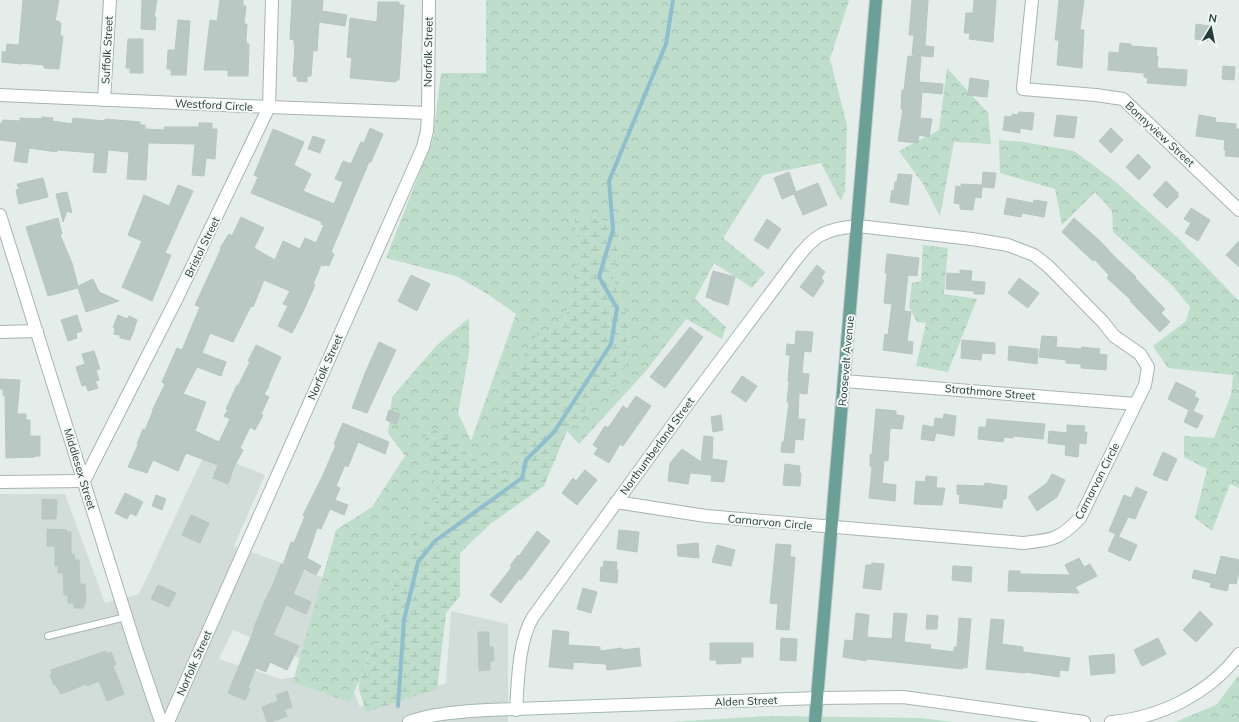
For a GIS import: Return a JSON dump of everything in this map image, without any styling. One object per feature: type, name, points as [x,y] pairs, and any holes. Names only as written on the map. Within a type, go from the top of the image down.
[{"type":"main road","name":"Roosevelt Avenue","points":[[815,722],[876,0]]},
{"type":"street","name":"Suffolk Street","points":[[104,100],[110,0]]},
{"type":"street","name":"Bristol Street","points":[[84,481],[176,300],[269,107],[272,0]]},
{"type":"street","name":"Norfolk Street","points":[[168,722],[423,147],[427,131],[428,113],[429,0]]},
{"type":"street","name":"Bonnyview Street","points":[[1032,0],[1023,89],[1096,95],[1123,99],[1239,210]]},
{"type":"street","name":"Westford Circle","points":[[0,95],[428,113]]},
{"type":"street","name":"Middlesex Street","points":[[0,215],[126,617],[161,722]]},
{"type":"street","name":"Carnarvon Circle","points":[[616,502],[706,516],[1023,543],[1048,540],[1058,536],[1069,529],[1080,518],[1145,385],[1148,367],[1144,358],[1137,351],[1114,336],[1103,322],[1048,266],[1034,255],[1015,247],[987,241],[858,226]]},
{"type":"street","name":"Northumberland Street","points":[[516,710],[522,651],[524,638],[529,623],[690,401],[804,248],[817,237],[831,230],[858,226]]},
{"type":"street","points":[[0,332],[37,332]]},
{"type":"street","name":"Strathmore Street","points":[[844,381],[1135,404]]},
{"type":"street","points":[[0,482],[84,481]]},
{"type":"street","points":[[1111,722],[1138,717],[1183,701],[1212,682],[1239,654]]},
{"type":"street","name":"Alden Street","points":[[409,722],[430,715],[487,710],[818,698],[903,697],[1084,722]]},
{"type":"lane","points":[[48,636],[126,617]]},
{"type":"shaded area","points":[[206,451],[265,475],[234,546],[336,582],[304,660],[233,630],[219,659],[281,679],[346,670],[360,707],[446,683],[451,611],[508,624],[508,722],[0,722],[0,494],[65,494],[105,603],[139,594]]},
{"type":"green space","points":[[486,0],[849,0],[830,59],[847,125],[845,191],[841,201],[821,163],[763,175],[723,238],[765,272],[752,288],[714,263],[695,299],[726,327],[722,339],[686,319],[645,372],[579,444],[567,431],[626,366],[629,322],[613,279],[622,224],[574,216],[579,250],[564,328],[522,457],[510,482],[471,456],[435,429],[426,436],[438,497],[397,573],[388,610],[350,702],[293,682],[336,530],[372,507],[405,456],[388,433],[392,397],[436,346],[469,318],[469,353],[458,413],[471,441],[516,314],[486,293],[456,276],[386,258],[433,139],[441,73],[486,73]]},
{"type":"green space","points":[[947,68],[988,113],[991,144],[954,142],[940,216],[923,184],[899,151],[939,130]]},
{"type":"green space","points":[[999,140],[1024,142],[1074,151],[1117,183],[1179,239],[1239,301],[1239,488],[1230,484],[1212,531],[1195,518],[1207,469],[1184,457],[1184,436],[1214,438],[1231,395],[1233,375],[1168,368],[1153,346],[1186,321],[1190,307],[1172,285],[1113,232],[1112,211],[1095,192],[1062,225],[1055,189],[1000,173]]},
{"type":"green space","points":[[574,216],[622,223],[613,279],[629,322],[626,366],[567,431],[544,486],[489,525],[460,553],[460,596],[446,613],[437,689],[366,712],[359,690],[359,681],[388,610],[397,573],[438,497],[425,437],[435,429],[471,456],[510,482],[522,457],[501,439],[502,391],[538,333],[564,328],[579,250]]},
{"type":"green space","points":[[923,245],[948,248],[944,294],[977,299],[948,372],[916,366],[926,323],[917,322],[909,307],[912,283],[921,281]]},
{"type":"green space","points":[[1239,675],[1239,722],[1175,722],[1216,705]]},
{"type":"green space","points":[[769,716],[921,718],[953,722],[670,722]]},
{"type":"building","points":[[23,0],[59,0],[55,21],[59,21],[59,23],[61,23],[60,36],[63,36],[59,69],[44,68],[44,65],[2,62],[2,52],[6,52],[7,44],[19,45]]},
{"type":"building","points":[[142,0],[157,0],[154,17],[156,17],[155,30],[141,29]]},
{"type":"building","points":[[220,0],[243,0],[243,6],[246,6],[244,24],[247,24],[246,40],[247,44],[249,44],[248,76],[228,76],[228,70],[204,70],[210,20],[217,21]]},
{"type":"building","points":[[292,0],[323,0],[322,11],[347,15],[345,26],[319,22],[317,51],[313,50],[311,76],[307,76],[307,82],[297,81],[297,77],[293,76],[295,45],[294,40],[290,39]]},
{"type":"building","points":[[912,0],[928,0],[925,46],[934,47],[933,57],[912,55],[914,35],[909,35]]},
{"type":"building","points":[[974,0],[996,0],[993,42],[969,39],[970,33],[964,33],[966,13],[973,13]]},
{"type":"building","points":[[1059,0],[1084,0],[1080,30],[1084,30],[1082,68],[1057,65],[1059,40],[1055,40]]},
{"type":"building","points":[[378,2],[399,2],[399,5],[404,5],[399,80],[396,80],[396,82],[350,78],[352,58],[347,57],[350,18],[377,22]]},
{"type":"building","points":[[178,20],[190,21],[186,75],[171,75],[171,69],[167,69],[168,50],[175,50]]},
{"type":"building","points":[[1196,24],[1210,26],[1208,41],[1195,39]]},
{"type":"building","points":[[128,39],[143,39],[143,73],[130,73],[130,68],[126,68]]},
{"type":"building","points":[[1120,43],[1131,44],[1131,46],[1157,48],[1157,68],[1187,70],[1186,86],[1147,83],[1148,78],[1144,77],[1144,73],[1108,70],[1109,52],[1119,53]]},
{"type":"building","points":[[908,56],[921,57],[919,82],[943,84],[942,94],[922,92],[920,118],[932,119],[929,137],[919,135],[918,143],[898,141],[903,109],[901,109],[902,90],[904,90]]},
{"type":"building","points":[[1223,66],[1235,67],[1234,80],[1222,79]]},
{"type":"building","points":[[970,78],[989,81],[987,97],[968,95]]},
{"type":"building","points":[[1019,112],[1034,113],[1032,130],[1020,128],[1020,133],[1003,130],[1005,116],[1012,117],[1012,114],[1018,115]]},
{"type":"building","points":[[1057,115],[1077,117],[1074,138],[1054,136]]},
{"type":"building","points":[[1199,115],[1216,118],[1215,122],[1236,124],[1236,129],[1239,129],[1239,157],[1225,156],[1225,140],[1196,136]]},
{"type":"building","points":[[42,117],[53,118],[52,121],[72,124],[73,118],[140,122],[140,125],[145,125],[145,129],[164,130],[164,127],[199,127],[199,123],[212,123],[212,129],[217,129],[215,159],[206,158],[204,176],[192,175],[195,144],[150,143],[148,144],[146,180],[127,179],[129,152],[108,150],[106,173],[93,172],[95,153],[57,150],[57,152],[29,148],[27,163],[14,161],[17,142],[0,140],[0,123],[2,123],[3,120],[20,121],[20,118],[42,119]]},
{"type":"building","points":[[370,128],[383,134],[371,162],[369,162],[331,252],[334,254],[329,266],[321,265],[313,284],[315,285],[292,333],[278,326],[288,306],[283,304],[290,291],[264,280],[253,307],[251,306],[233,342],[210,333],[202,353],[226,362],[221,376],[197,367],[183,394],[206,402],[195,431],[219,442],[230,419],[224,416],[228,410],[226,409],[250,362],[248,361],[256,345],[281,357],[269,386],[264,394],[269,397],[261,414],[263,415],[255,430],[250,427],[240,448],[243,450],[234,467],[228,484],[213,478],[218,465],[186,453],[178,471],[153,460],[147,473],[128,467],[138,445],[137,444],[143,429],[145,430],[165,384],[162,382],[177,348],[182,350],[200,307],[195,305],[221,249],[220,248],[229,234],[232,236],[241,217],[264,228],[254,248],[275,260],[283,241],[300,249],[305,238],[316,243],[324,225],[321,224],[322,222],[251,193],[258,177],[254,175],[273,129],[304,142],[294,165],[311,174],[303,191],[334,204],[343,182],[335,179],[343,161],[351,164],[361,142],[364,143]]},
{"type":"building","points":[[1111,128],[1123,140],[1111,153],[1099,141]]},
{"type":"building","points":[[313,136],[325,140],[320,153],[308,149]]},
{"type":"building","points":[[1138,154],[1151,167],[1139,180],[1126,167]]},
{"type":"building","points":[[789,172],[796,192],[818,183],[827,205],[803,215],[794,194],[782,199],[774,178]]},
{"type":"building","points":[[983,172],[996,173],[994,188],[982,187],[981,198],[975,197],[973,210],[960,209],[960,204],[954,203],[956,186],[961,187],[961,184],[982,185]]},
{"type":"building","points":[[898,174],[912,175],[908,205],[890,202],[892,190],[894,191]]},
{"type":"building","points":[[43,178],[48,197],[19,204],[16,190],[19,189],[17,184]]},
{"type":"building","points":[[1166,181],[1178,193],[1178,197],[1167,208],[1153,195]]},
{"type":"building","points":[[178,185],[193,191],[165,253],[171,255],[152,301],[122,287],[142,241],[128,235],[144,195],[169,206]]},
{"type":"building","points":[[67,192],[72,213],[67,211],[63,222],[56,194]]},
{"type":"building","points":[[1007,198],[1033,203],[1034,200],[1047,202],[1044,217],[1022,213],[1021,217],[1004,214]]},
{"type":"building","points":[[1191,208],[1210,220],[1198,241],[1185,233],[1191,223],[1184,219]]},
{"type":"building","points":[[58,218],[62,234],[60,235],[72,263],[78,286],[93,279],[99,292],[119,301],[86,312],[78,288],[48,296],[26,227]]},
{"type":"building","points":[[1074,218],[1100,241],[1136,277],[1135,278],[1165,309],[1161,313],[1170,322],[1160,332],[1130,301],[1131,300],[1107,278],[1109,275],[1094,259],[1093,261],[1062,232]]},
{"type":"building","points":[[767,219],[781,229],[768,249],[754,240]]},
{"type":"building","points":[[1239,241],[1239,267],[1226,255]]},
{"type":"building","points":[[887,254],[919,258],[917,276],[908,275],[904,311],[911,312],[907,341],[913,342],[912,354],[883,350],[885,334],[888,335],[892,304],[884,303]]},
{"type":"building","points":[[817,265],[825,272],[821,278],[824,281],[813,297],[800,287]]},
{"type":"building","points":[[960,270],[972,271],[971,281],[985,282],[984,294],[974,294],[974,291],[946,289],[947,273],[960,274]]},
{"type":"building","points":[[713,271],[735,277],[728,305],[706,297]]},
{"type":"building","points":[[411,275],[430,284],[417,311],[398,301]]},
{"type":"building","points":[[1019,278],[1039,293],[1028,308],[1008,293]]},
{"type":"building","points":[[77,315],[82,331],[76,333],[77,338],[68,341],[61,320]]},
{"type":"building","points":[[118,315],[127,319],[129,316],[137,320],[130,340],[120,338],[120,335],[114,334],[115,328],[113,327]]},
{"type":"building","points":[[690,327],[703,337],[665,388],[650,377]]},
{"type":"building","points":[[796,331],[813,332],[811,352],[804,351],[802,373],[809,374],[807,394],[799,393],[798,419],[805,419],[803,440],[795,439],[794,453],[781,452],[782,442],[784,442],[789,402],[787,402],[790,355],[786,355],[787,344],[795,345]]},
{"type":"building","points":[[1042,336],[1057,337],[1056,347],[1100,349],[1099,354],[1107,355],[1106,370],[1081,368],[1081,364],[1066,363],[1066,360],[1039,357]]},
{"type":"building","points":[[962,340],[995,343],[995,354],[982,353],[981,360],[961,358]]},
{"type":"building","points":[[379,342],[396,350],[367,413],[352,408]]},
{"type":"building","points":[[1009,346],[1038,349],[1037,364],[1008,360]]},
{"type":"building","points":[[94,351],[100,369],[96,370],[99,380],[95,381],[98,388],[88,391],[86,385],[82,386],[76,367],[85,364],[82,354]]},
{"type":"building","points":[[742,376],[757,386],[746,402],[731,392]]},
{"type":"building","points":[[0,379],[20,380],[17,414],[26,414],[26,420],[30,420],[30,436],[40,436],[40,456],[6,458],[5,396],[3,395],[3,389],[0,389]]},
{"type":"building","points":[[1176,382],[1196,392],[1194,396],[1199,399],[1193,411],[1203,416],[1197,428],[1184,422],[1189,410],[1168,399]]},
{"type":"building","points":[[636,396],[651,406],[623,446],[620,444],[609,463],[594,454],[598,448],[593,445],[605,426],[608,428],[623,406],[627,409]]},
{"type":"building","points":[[876,409],[896,411],[896,415],[904,416],[902,429],[890,428],[888,461],[884,460],[882,483],[896,485],[895,501],[869,498],[872,467],[870,466],[870,454],[872,455]]},
{"type":"building","points":[[389,410],[400,414],[396,424],[386,420]]},
{"type":"building","points":[[944,414],[956,416],[954,436],[936,433],[934,441],[921,439],[923,425],[934,427],[935,418],[943,419]]},
{"type":"building","points":[[721,415],[723,430],[713,432],[711,417]]},
{"type":"building","points":[[987,419],[1045,424],[1043,439],[1013,436],[1013,438],[1004,437],[1003,442],[978,439],[979,427],[986,427]]},
{"type":"building","points":[[343,423],[389,442],[385,454],[358,442],[348,467],[345,465],[336,486],[340,488],[335,500],[348,505],[344,515],[330,509],[321,529],[317,528],[307,558],[321,566],[316,575],[304,569],[293,594],[311,602],[306,614],[286,605],[273,635],[299,646],[287,670],[270,662],[266,672],[256,668],[245,700],[228,693],[264,603],[281,564],[283,565],[291,542],[294,543],[305,516],[303,515],[336,445],[334,444]]},
{"type":"building","points":[[1067,425],[1085,426],[1084,432],[1087,432],[1086,444],[1079,443],[1078,457],[1065,455],[1066,445],[1048,443],[1049,431],[1067,433]]},
{"type":"building","points":[[704,436],[713,437],[712,459],[727,461],[724,482],[711,481],[712,475],[690,473],[688,484],[668,481],[670,463],[682,449],[701,462]]},
{"type":"building","points":[[1163,452],[1177,459],[1167,481],[1153,475]]},
{"type":"building","points":[[785,464],[800,466],[800,486],[783,485]]},
{"type":"building","points":[[585,470],[597,480],[577,505],[562,493],[573,478],[576,481]]},
{"type":"building","points":[[1052,474],[1065,480],[1057,497],[1037,511],[1028,497],[1047,483]]},
{"type":"building","points":[[926,476],[937,477],[936,488],[945,488],[942,505],[914,504],[916,481],[925,482]]},
{"type":"building","points":[[985,483],[1007,486],[1006,499],[1003,499],[1002,508],[959,503],[960,495],[957,494],[957,485],[984,486]]},
{"type":"building","points":[[1136,487],[1147,492],[1135,519],[1128,517],[1119,536],[1109,531],[1124,495],[1131,498]]},
{"type":"building","points":[[125,493],[143,502],[136,516],[130,513],[127,519],[115,513]]},
{"type":"building","points":[[156,495],[166,499],[162,510],[152,506]]},
{"type":"building","points":[[42,499],[57,500],[56,519],[42,519]]},
{"type":"building","points":[[191,515],[209,523],[200,543],[182,535]]},
{"type":"building","points":[[47,529],[67,530],[67,532],[71,532],[71,554],[74,554],[75,560],[79,560],[80,584],[85,584],[86,603],[84,603],[84,608],[74,608],[74,603],[68,603],[68,595],[64,595],[63,573],[58,573],[58,566],[55,566],[55,546],[47,546]]},
{"type":"building","points":[[619,530],[639,532],[637,552],[617,549]]},
{"type":"building","points":[[537,531],[550,541],[521,580],[519,579],[501,603],[490,595]]},
{"type":"building","points":[[1115,535],[1137,545],[1130,561],[1108,551]]},
{"type":"building","points":[[698,543],[699,558],[678,556],[677,545]]},
{"type":"building","points":[[776,544],[791,545],[790,557],[795,557],[789,630],[776,629],[778,604],[770,603]]},
{"type":"building","points":[[717,545],[735,550],[731,566],[712,562]]},
{"type":"building","points":[[1221,556],[1239,560],[1239,572],[1236,584],[1229,583],[1227,591],[1210,587],[1211,583],[1192,578],[1194,570],[1216,575]]},
{"type":"building","points":[[1079,558],[1084,567],[1090,564],[1097,576],[1075,587],[1079,593],[1008,591],[1009,571],[1020,571],[1020,574],[1070,575],[1065,565]]},
{"type":"building","points":[[604,561],[617,562],[617,583],[600,581],[601,567],[603,567]]},
{"type":"building","points":[[872,563],[884,564],[881,590],[863,588],[866,565],[871,565]]},
{"type":"building","points":[[953,566],[972,567],[971,582],[952,580]]},
{"type":"building","points":[[158,585],[176,593],[169,607],[151,599]]},
{"type":"building","points":[[583,588],[597,592],[591,613],[577,609]]},
{"type":"building","points":[[1200,611],[1213,624],[1196,642],[1183,630]]},
{"type":"building","points":[[856,613],[869,615],[867,637],[892,639],[894,613],[907,614],[904,642],[931,645],[930,649],[954,652],[954,647],[957,647],[959,618],[971,619],[967,668],[963,667],[963,669],[867,659],[866,661],[843,657],[845,640],[853,641]]},
{"type":"building","points":[[927,615],[938,616],[937,629],[926,629]]},
{"type":"building","points":[[991,619],[1004,620],[1002,644],[1023,647],[1023,652],[1070,658],[1068,671],[1060,670],[1059,677],[1025,672],[986,669]]},
{"type":"building","points":[[553,630],[569,632],[568,645],[600,647],[600,651],[622,648],[622,650],[639,648],[641,666],[607,670],[606,664],[573,662],[573,669],[549,667]]},
{"type":"building","points":[[478,632],[489,632],[489,647],[493,647],[494,661],[490,661],[490,670],[479,671]]},
{"type":"building","points":[[781,638],[797,639],[796,661],[780,660]]},
{"type":"building","points":[[1158,638],[1166,654],[1142,666],[1134,650]]},
{"type":"building","points":[[710,643],[753,643],[753,657],[741,657],[741,663],[717,664],[716,660],[710,660]]},
{"type":"building","points":[[106,651],[107,654],[111,652],[116,664],[113,666],[124,694],[107,701],[99,681],[87,686],[86,684],[61,694],[56,685],[54,685],[50,675],[52,674],[51,670]]},
{"type":"building","points":[[1114,654],[1115,673],[1091,675],[1089,656]]},
{"type":"building","points":[[287,691],[292,707],[284,710],[287,716],[267,722],[262,707],[278,701],[276,695]]},
{"type":"waterway","points":[[398,706],[404,620],[418,562],[435,541],[522,478],[526,460],[554,432],[611,344],[617,308],[599,277],[613,230],[609,181],[666,44],[673,0]]}]
